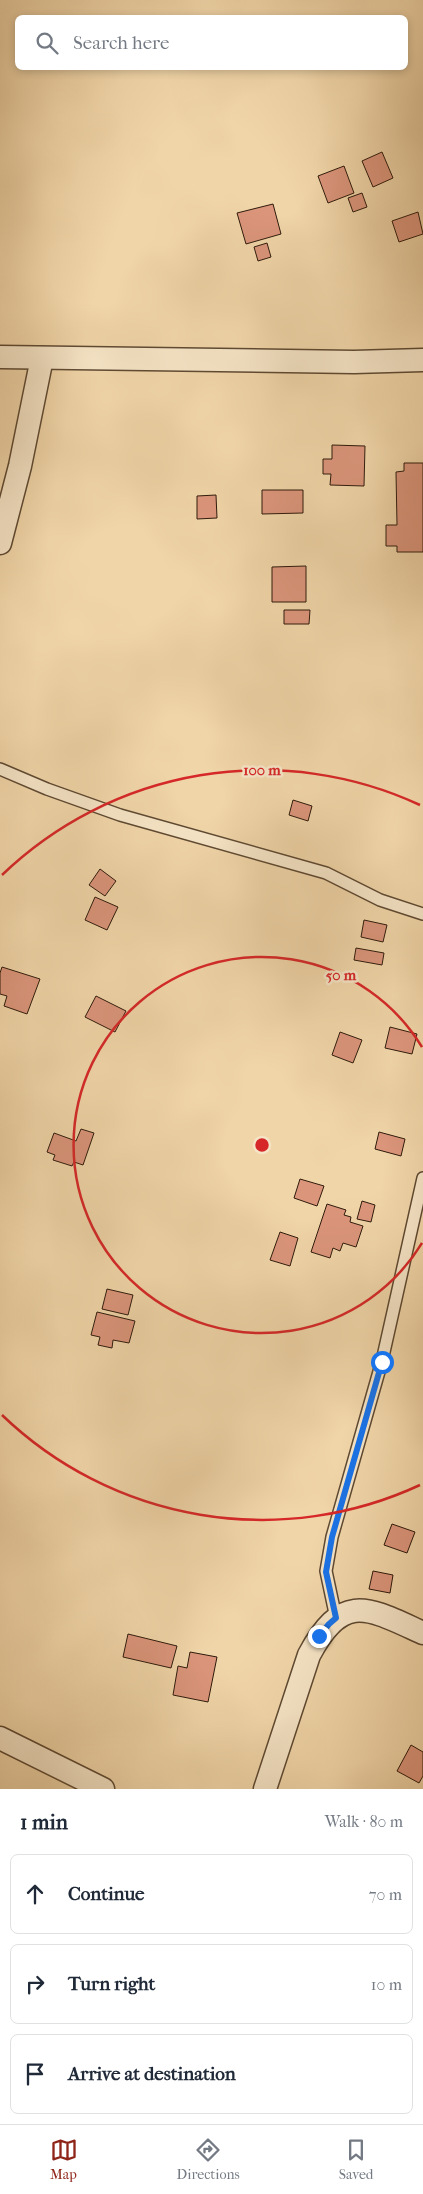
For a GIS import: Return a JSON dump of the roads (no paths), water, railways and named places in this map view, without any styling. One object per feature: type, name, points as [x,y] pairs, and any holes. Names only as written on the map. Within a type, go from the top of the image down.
[{"type":"street","points":[[0,357],[354,362],[423,360]]},
{"type":"street","points":[[0,543],[27,438],[42,358]]},
{"type":"street","points":[[265,1789],[309,1655],[319,1636],[329,1624],[336,1618],[359,1609],[372,1610],[423,1633]]},
{"type":"street","points":[[0,1738],[103,1789]]},
{"type":"lane","points":[[0,769],[47,789],[120,815],[326,873],[380,900],[423,914]]},
{"type":"lane","points":[[336,1618],[326,1572],[332,1537],[382,1362],[423,1178]]}]
